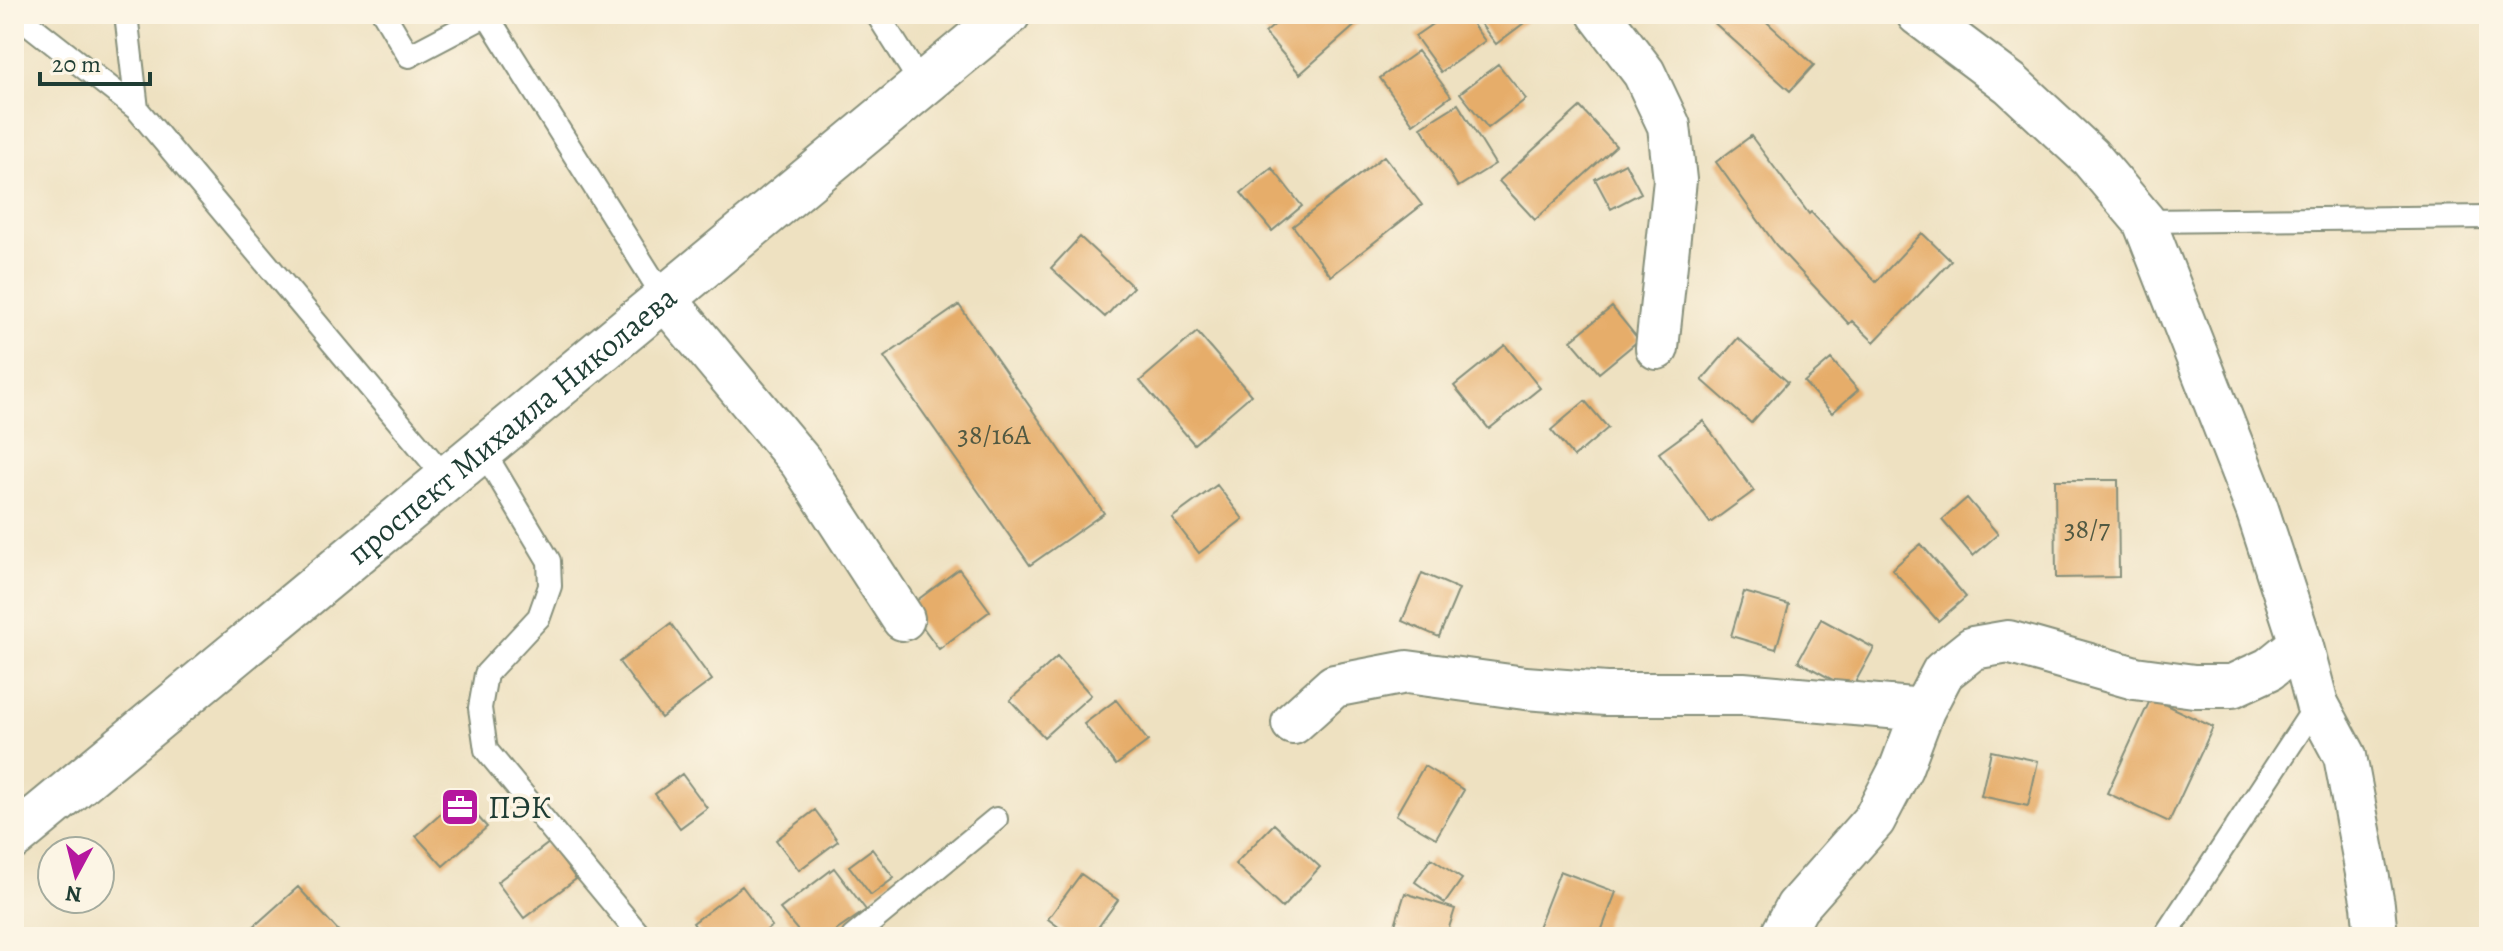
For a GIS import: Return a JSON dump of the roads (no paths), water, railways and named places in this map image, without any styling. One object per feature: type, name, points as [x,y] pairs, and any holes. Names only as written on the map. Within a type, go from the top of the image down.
[{"type":"main road","name":"проспект Михаила Николаева","points":[[14,837],[1008,14]]},
{"type":"street","points":[[1599,14],[1644,73],[1669,126],[1675,180],[1657,348]]},
{"type":"street","points":[[1918,14],[2022,94],[2090,157],[2144,221],[2257,509],[2301,643],[2317,704],[2345,756],[2373,905],[2376,937]]},
{"type":"street","points":[[665,299],[801,462],[903,619]]},
{"type":"street","points":[[1781,937],[1797,907],[1874,820],[1901,768],[1923,710],[1943,672],[1973,648],[2008,642],[2135,678],[2194,686],[2232,686],[2269,669],[2301,643]]},
{"type":"street","points":[[1293,723],[1334,686],[1407,672],[1525,688],[1606,694],[1743,694],[1923,710]]},
{"type":"lane","points":[[16,14],[137,109],[446,478]]},
{"type":"lane","points":[[126,14],[137,109]]},
{"type":"lane","points":[[384,14],[409,56],[486,15],[665,299]]},
{"type":"lane","points":[[877,14],[922,85]]},
{"type":"lane","points":[[2144,221],[2489,217]]},
{"type":"lane","points":[[482,449],[549,561],[550,586],[539,617],[486,674],[480,708],[486,750],[641,937]]},
{"type":"lane","points":[[2164,937],[2317,704]]},
{"type":"lane","points":[[853,937],[996,819]]},
{"type":"place","name":"ПЭК","points":[[460,807]]}]
